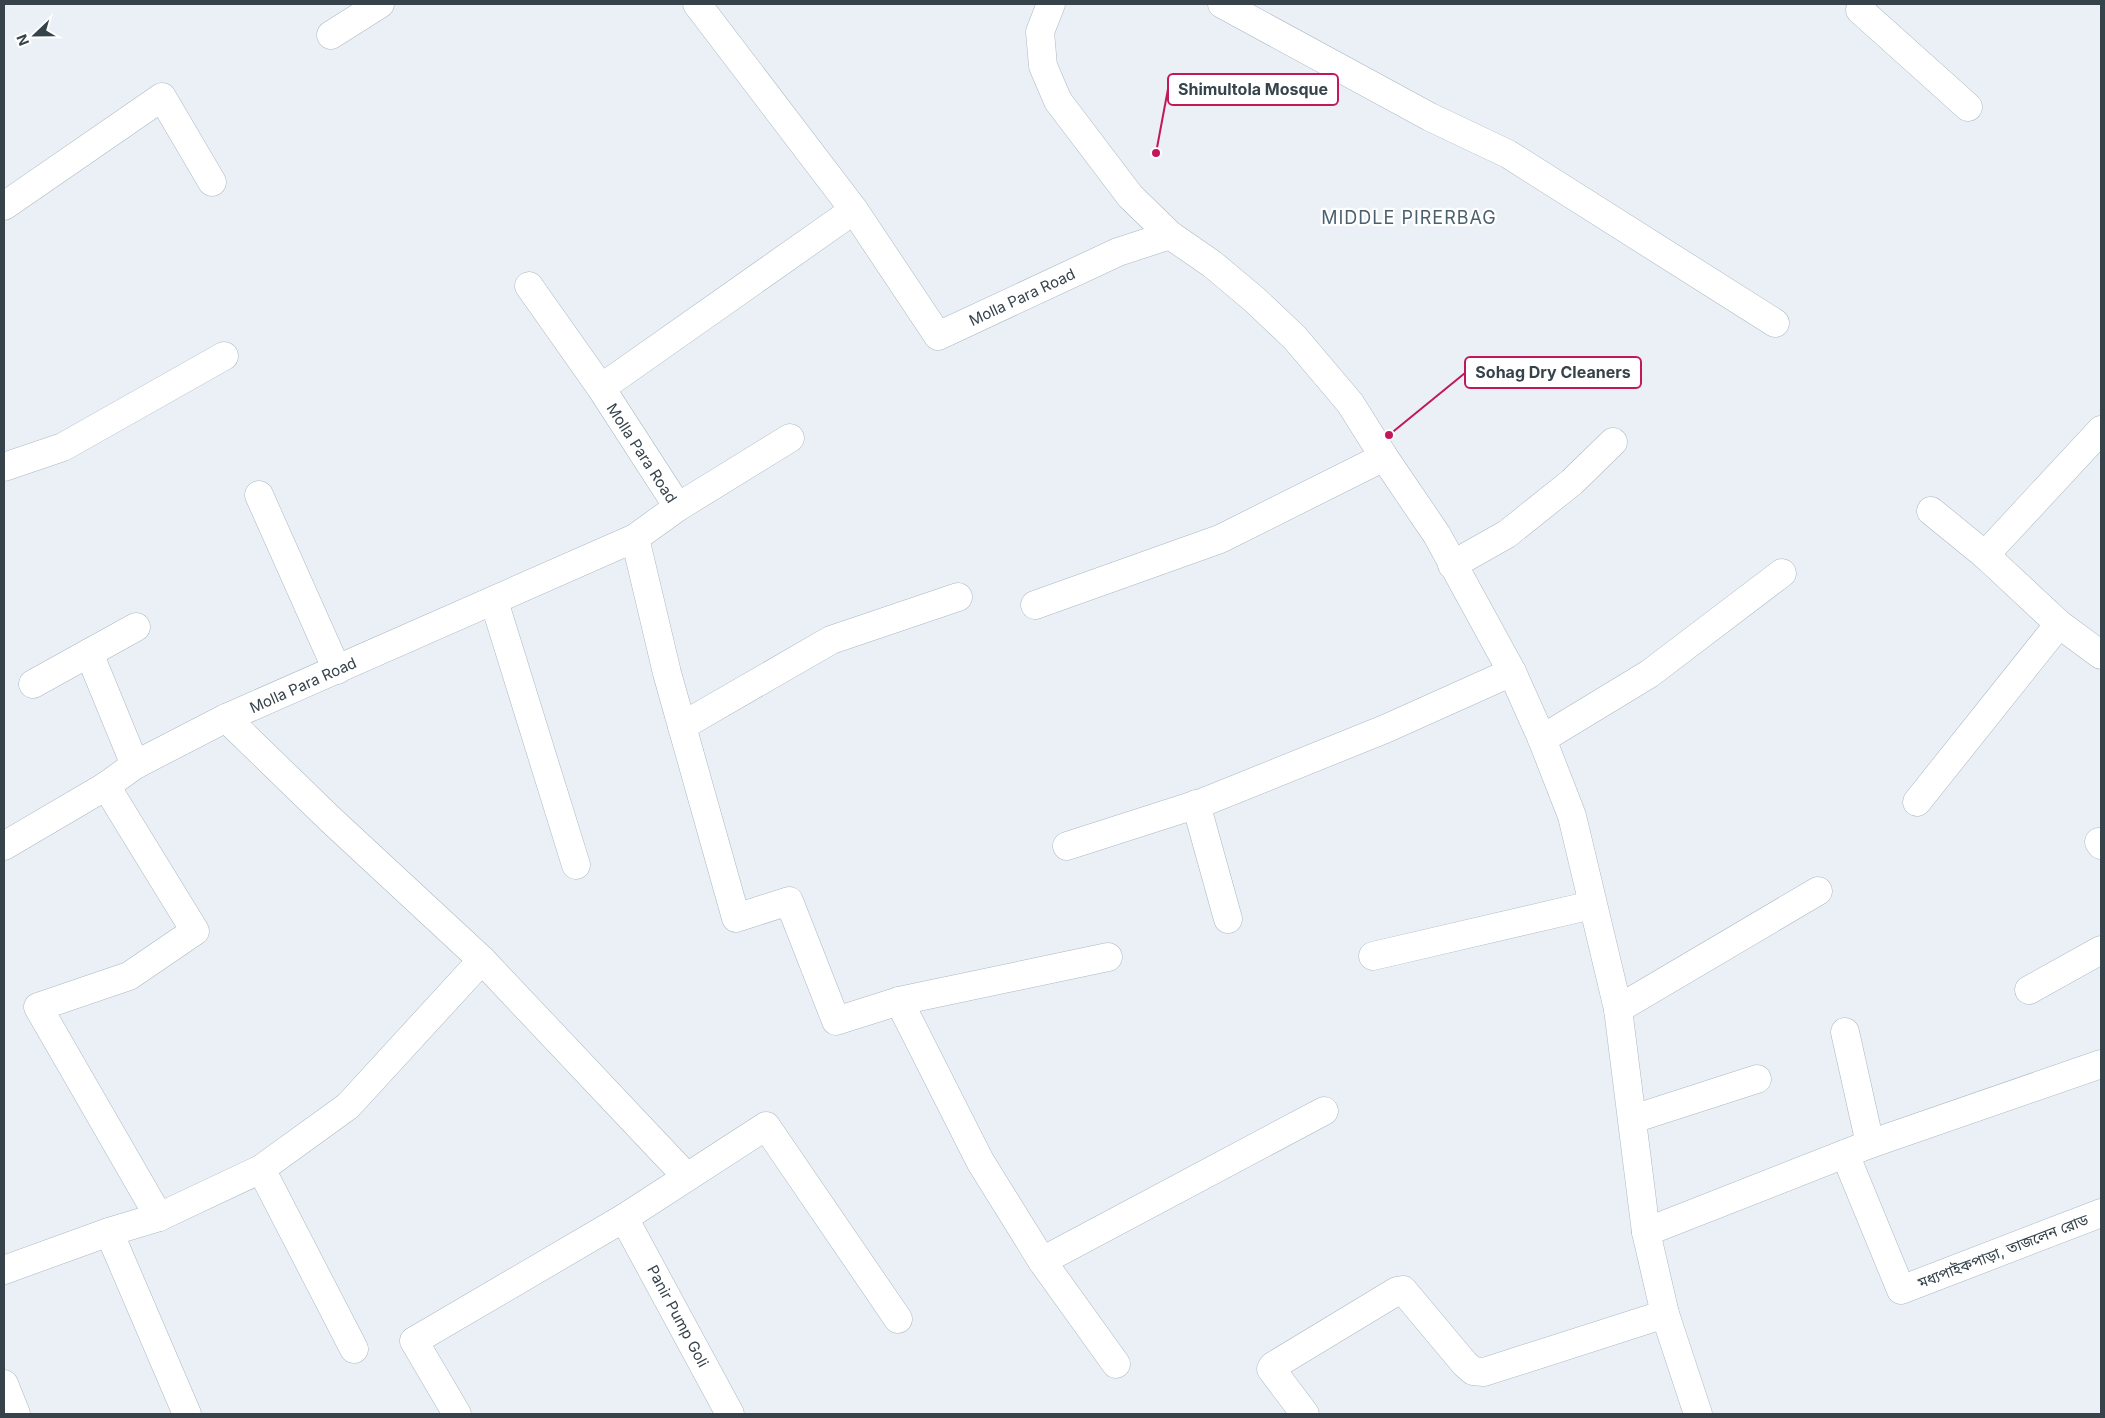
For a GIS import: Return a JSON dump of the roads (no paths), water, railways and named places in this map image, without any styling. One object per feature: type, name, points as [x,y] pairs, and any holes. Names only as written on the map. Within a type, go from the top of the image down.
[{"type":"street","points":[[331,35],[380,4]]},
{"type":"street","points":[[697,4],[854,210]]},
{"type":"street","points":[[1051,4],[1040,32],[1043,66],[1058,102],[1130,196],[1170,235],[1212,264],[1255,300],[1295,338],[1350,403],[1437,535],[1512,672],[1542,739],[1572,816],[1618,1009],[1646,1232],[1665,1314],[1698,1414]]},
{"type":"street","points":[[1222,4],[1430,117],[1508,154],[1775,323]]},
{"type":"street","points":[[1860,6],[1968,107]]},
{"type":"street","points":[[4,206],[162,98],[212,182]]},
{"type":"street","name":"Molla Para Road","points":[[4,846],[106,786],[135,765],[226,718],[635,538],[678,507],[601,388],[854,210],[938,336],[1118,252],[1170,235]]},
{"type":"street","points":[[529,286],[601,388]]},
{"type":"street","points":[[4,467],[63,447],[224,356]]},
{"type":"street","points":[[1985,555],[2101,430]]},
{"type":"street","points":[[678,507],[790,438]]},
{"type":"street","points":[[1452,564],[1507,534],[1572,482],[1613,442]]},
{"type":"street","points":[[1035,605],[1220,539],[1384,457]]},
{"type":"street","points":[[259,495],[337,670]]},
{"type":"street","points":[[1930,511],[1985,555],[2059,624],[2101,656]]},
{"type":"street","points":[[635,538],[682,726],[736,918],[789,901],[836,1021],[900,1002],[1108,957]]},
{"type":"street","points":[[1542,739],[1648,674],[1782,573]]},
{"type":"street","points":[[682,726],[830,640],[958,597]]},
{"type":"street","points":[[494,600],[576,865]]},
{"type":"street","points":[[1917,802],[2059,624]]},
{"type":"street","points":[[32,684],[136,627]]},
{"type":"street","points":[[89,653],[135,765]]},
{"type":"street","points":[[1067,846],[1196,804],[1385,729],[1512,672]]},
{"type":"street","points":[[226,718],[330,819],[482,960],[686,1176]]},
{"type":"street","points":[[106,786],[195,931],[129,976],[38,1007],[159,1217]]},
{"type":"street","points":[[1196,804],[1228,919]]},
{"type":"street","points":[[1618,1009],[1818,891]]},
{"type":"street","points":[[1373,956],[1592,906]]},
{"type":"street","points":[[2028,990],[2101,950]]},
{"type":"street","points":[[4,1270],[109,1232],[159,1217],[261,1169],[348,1106],[482,960]]},
{"type":"street","points":[[900,1002],[980,1161],[1042,1261],[1116,1364]]},
{"type":"street","points":[[1845,1032],[1858,1149]]},
{"type":"street","points":[[1646,1232],[1858,1149],[2101,1064]]},
{"type":"street","points":[[1633,1119],[1758,1079]]},
{"type":"street","points":[[1042,1261],[1324,1111]]},
{"type":"street","points":[[457,1414],[414,1341],[624,1218],[686,1176],[766,1126],[898,1320]]},
{"type":"street","name":"মধ্যপাইকপাড়া, তাজলেন রোড","points":[[1858,1149],[1901,1290],[2101,1212]]},
{"type":"street","points":[[261,1169],[354,1350]]},
{"type":"street","name":"Panir Pump Goli","points":[[624,1218],[730,1414]]},
{"type":"street","points":[[109,1232],[187,1414]]},
{"type":"street","points":[[1305,1414],[1271,1369],[1273,1366],[1397,1291],[1403,1290],[1465,1364],[1473,1371],[1484,1372],[1665,1314]]},
{"type":"street","points":[[4,1384],[16,1414]]},
{"type":"place","name":"Shimultola Mosque","points":[[1156,153]]},
{"type":"place","name":"Sohag Dry Cleaners","points":[[1389,435]]},
{"type":"district","name":"MIDDLE PIRERBAG","points":[[1409,217]]}]
